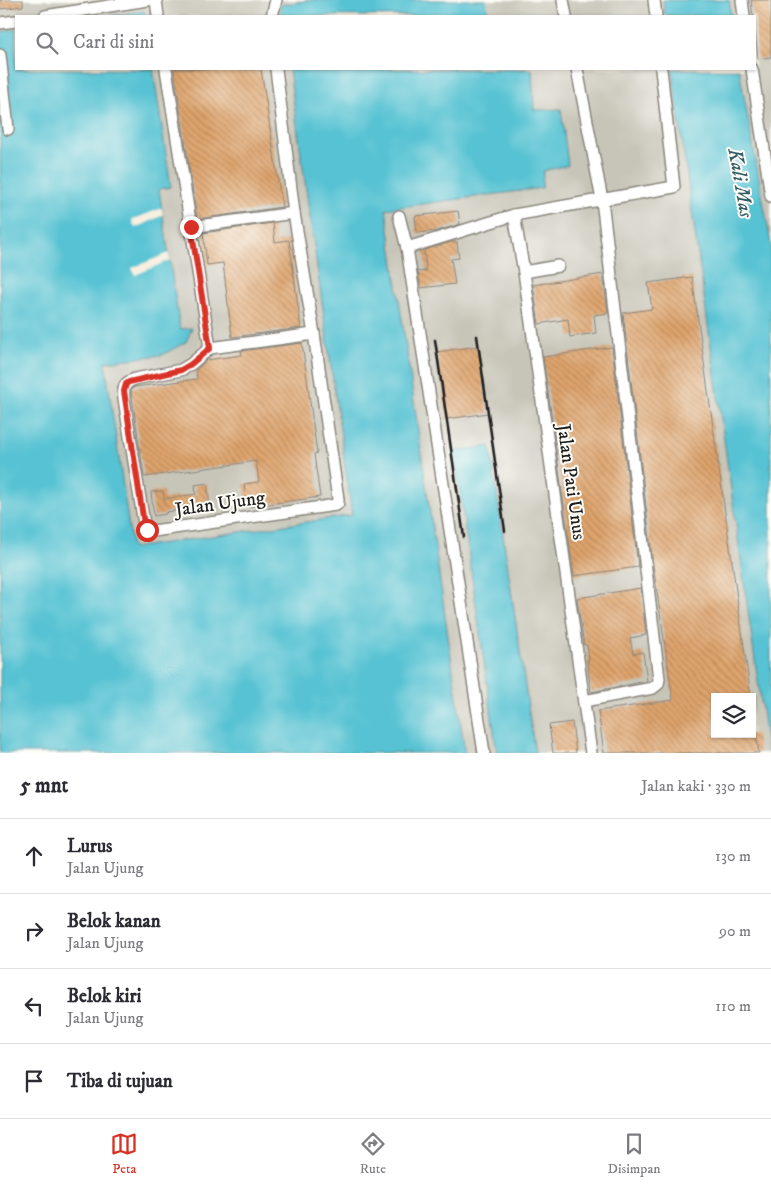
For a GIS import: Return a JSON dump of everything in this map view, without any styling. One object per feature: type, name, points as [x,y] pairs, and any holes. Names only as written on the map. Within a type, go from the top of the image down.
[{"type":"lane","points":[[51,15],[148,0]]},
{"type":"lane","points":[[156,0],[158,15]]},
{"type":"lane","points":[[272,15],[276,0]]},
{"type":"lane","points":[[563,0],[566,15]]},
{"type":"lane","points":[[654,0],[656,15]]},
{"type":"lane","points":[[742,0],[744,15]]},
{"type":"lane","points":[[0,23],[15,21]]},
{"type":"lane","points":[[0,55],[8,130]]},
{"type":"lane","points":[[166,70],[210,348],[314,334]]},
{"type":"lane","name":"Jalan Ujung","points":[[210,348],[181,370],[135,379],[126,384],[124,400],[144,524],[147,530],[153,531],[336,505],[338,500],[294,213],[276,70]]},
{"type":"lane","points":[[577,70],[602,200],[659,679],[658,684],[653,688],[584,701]]},
{"type":"lane","points":[[407,248],[514,215],[674,188],[661,70]]},
{"type":"lane","points":[[752,70],[767,141],[771,196]]},
{"type":"lane","points":[[191,227],[294,213]]},
{"type":"lane","name":"Jalan Pati Unus","points":[[514,215],[524,272],[591,753]]},
{"type":"lane","points":[[399,216],[407,248],[484,753]]},
{"type":"lane","points":[[524,272],[558,266]]},
{"type":"shaded area","points":[[0,0],[312,0],[280,6],[281,15],[145,15],[144,11],[115,15],[15,15],[15,29],[0,32]]},
{"type":"shaded area","points":[[486,0],[663,0],[665,15],[524,15],[523,13],[488,15]]},
{"type":"shaded area","points":[[729,0],[771,0],[771,244],[739,70],[756,70],[756,15],[731,15]]},
{"type":"shaded area","points":[[153,70],[289,70],[352,515],[132,548],[105,362],[162,355],[191,329],[180,329],[159,189],[171,187]]},
{"type":"shaded area","points":[[532,70],[672,70],[768,753],[465,753],[386,209],[541,188],[543,171],[561,109],[534,110]]},
{"type":"water","points":[[486,0],[488,15],[281,15],[280,5],[305,1]]},
{"type":"water","points":[[663,0],[729,0],[731,15],[665,15]]},
{"type":"water","points":[[144,11],[145,15],[115,15]]},
{"type":"water","points":[[15,29],[15,70],[153,70],[171,187],[159,189],[180,329],[192,328],[186,342],[162,355],[105,362],[132,548],[352,515],[289,70],[532,70],[534,110],[561,109],[568,165],[543,171],[542,188],[386,209],[465,753],[0,753],[0,32]]},
{"type":"water","name":"Kali Mas","points":[[672,70],[739,70],[771,244],[771,753],[768,753]]},
{"type":"water","points":[[490,446],[535,753],[497,753],[454,451]]},
{"type":"pier","points":[[162,208],[163,215],[135,228],[132,220]]},
{"type":"pier","points":[[169,253],[170,260],[135,275],[132,268]]},
{"type":"building","points":[[0,0],[23,0],[23,6],[0,9]]},
{"type":"building","points":[[751,0],[771,0],[771,57],[758,59],[756,15],[753,15]]},
{"type":"building","points":[[174,70],[261,70],[282,207],[197,219]]},
{"type":"building","points":[[458,211],[460,224],[437,231],[417,233],[415,216]]},
{"type":"building","points":[[273,223],[275,242],[289,240],[301,328],[232,337],[223,263],[207,265],[203,233]]},
{"type":"building","points":[[457,242],[459,258],[451,259],[455,284],[421,288],[418,272],[426,271],[424,250]]},
{"type":"building","points":[[603,274],[608,313],[594,315],[596,333],[570,337],[568,319],[539,324],[533,285]]},
{"type":"building","points":[[692,277],[750,693],[711,693],[711,738],[756,738],[756,734],[759,753],[604,753],[598,711],[673,700],[653,565],[623,313],[652,309],[648,283]]},
{"type":"building","points":[[302,343],[317,453],[314,454],[320,497],[247,507],[244,484],[259,482],[256,461],[144,477],[131,390],[133,388],[197,379],[196,370],[207,360],[242,355],[241,351]]},
{"type":"building","points":[[478,346],[488,413],[447,419],[437,352]]},
{"type":"building","points":[[612,347],[638,567],[574,576],[543,357]]},
{"type":"building","points":[[207,483],[210,506],[166,512],[166,514],[154,516],[151,492],[163,491],[164,499],[196,494],[195,485]]},
{"type":"building","points":[[641,588],[646,635],[630,638],[633,654],[643,652],[647,681],[591,692],[587,645],[584,645],[577,598]]},
{"type":"building","points":[[572,722],[576,753],[553,753],[549,725]]},
{"type":"railway","points":[[477,336],[505,531]]},
{"type":"railway","points":[[435,340],[464,537]]},
{"type":"route","points":[[147,530],[144,524],[124,391],[126,384],[135,379],[181,370],[210,348],[191,227]]}]
